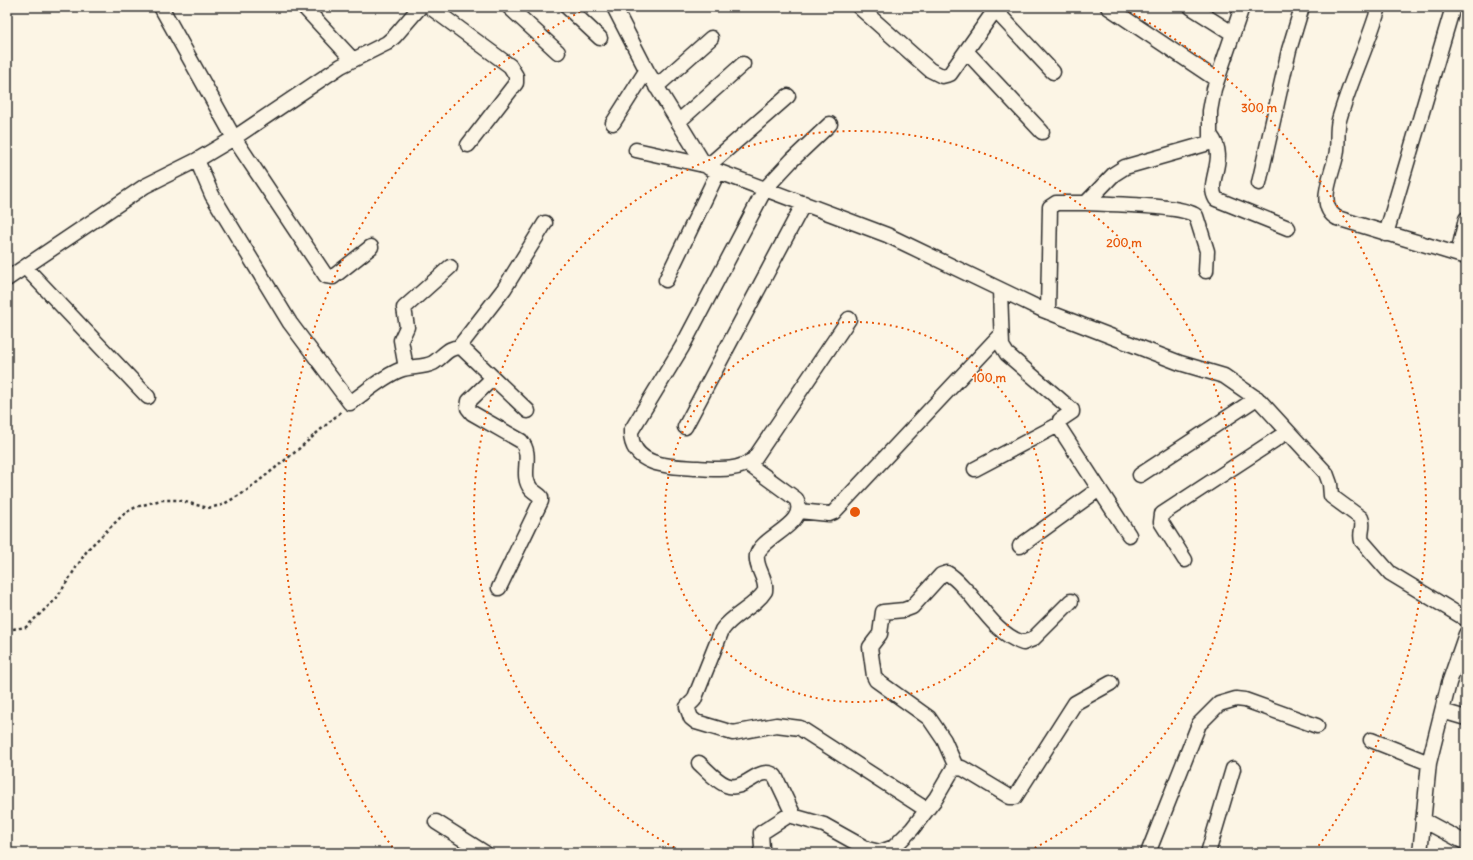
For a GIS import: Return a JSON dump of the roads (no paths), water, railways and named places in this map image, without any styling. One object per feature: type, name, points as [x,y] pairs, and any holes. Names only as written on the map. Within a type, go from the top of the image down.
[{"type":"street","points":[[161,7],[234,138],[326,276],[333,277],[371,247]]},
{"type":"street","points":[[304,7],[353,60]]},
{"type":"street","points":[[7,279],[145,186],[197,160],[234,138],[353,60],[386,43],[395,36],[420,7]]},
{"type":"street","points":[[430,7],[510,66],[516,76],[516,83],[468,145]]},
{"type":"street","points":[[509,7],[558,52]]},
{"type":"street","points":[[567,7],[600,38]]},
{"type":"street","points":[[614,7],[646,71],[701,159],[713,169]]},
{"type":"street","points":[[859,7],[934,74],[942,76],[950,74],[996,8],[1053,72]]},
{"type":"street","points":[[1108,7],[1217,80]]},
{"type":"street","points":[[1191,7],[1232,33]]},
{"type":"street","points":[[1086,203],[1119,170],[1209,143],[1211,136],[1210,111],[1217,80],[1242,7]]},
{"type":"street","points":[[1259,183],[1289,50],[1302,7]]},
{"type":"street","points":[[1380,7],[1338,122],[1336,155],[1326,196],[1326,204],[1331,215],[1337,218],[1462,256],[1466,219]]},
{"type":"street","points":[[1386,234],[1453,7]]},
{"type":"street","points":[[656,86],[711,38]]},
{"type":"street","points":[[966,51],[1042,132]]},
{"type":"street","points":[[678,122],[743,64]]},
{"type":"street","points":[[613,123],[646,71]]},
{"type":"street","points":[[666,280],[713,169],[788,96]]},
{"type":"street","points":[[830,124],[792,160],[765,189],[682,346],[631,431],[632,445],[636,451],[653,463],[669,467],[729,470],[748,464],[754,459],[849,318]]},
{"type":"street","points":[[1211,136],[1217,143],[1219,151],[1213,192],[1216,199],[1288,228]]},
{"type":"street","points":[[636,150],[713,169],[853,221],[925,252],[1000,290],[1048,312],[1180,363],[1224,376],[1256,398],[1326,473],[1330,484],[1331,496],[1361,518],[1363,523],[1360,536],[1362,541],[1390,573],[1466,619]]},
{"type":"street","points":[[197,160],[212,195],[290,323],[350,403],[394,373],[406,368],[431,364],[451,349],[458,347],[504,289],[545,223]]},
{"type":"street","points":[[685,427],[804,203]]},
{"type":"street","points":[[1048,312],[1050,207],[1056,203],[1086,203],[1174,209],[1194,214],[1196,216],[1206,251],[1206,271]]},
{"type":"street","points":[[25,267],[148,397]]},
{"type":"street","points":[[406,368],[401,340],[407,327],[404,308],[450,267]]},
{"type":"street","points":[[975,469],[1058,425],[1060,420],[1072,412],[1072,410],[1007,354],[1002,346],[1000,290]]},
{"type":"street","points":[[799,511],[829,514],[834,512],[1001,334]]},
{"type":"street","points":[[458,347],[462,348],[528,411]]},
{"type":"street","points":[[493,378],[469,401],[468,408],[472,413],[521,441],[526,447],[528,482],[531,488],[541,497],[541,500],[499,588]]},
{"type":"street","points":[[1140,475],[1256,398]]},
{"type":"street","points":[[1058,425],[1129,535]]},
{"type":"street","points":[[1184,560],[1161,522],[1162,514],[1287,432]]},
{"type":"street","points":[[748,464],[796,499],[799,505],[799,511],[788,525],[760,550],[757,562],[764,582],[765,591],[758,599],[726,624],[722,630],[694,700],[687,707],[691,718],[696,722],[733,734],[768,725],[784,724],[800,728],[927,810]]},
{"type":"street","points":[[1020,546],[1099,489]]},
{"type":"street","points":[[956,768],[944,740],[930,718],[876,680],[874,676],[870,647],[880,634],[883,612],[904,610],[912,607],[941,575],[947,573],[956,579],[997,626],[1015,640],[1023,643],[1033,639],[1071,601]]},
{"type":"street","points":[[1420,853],[1429,763],[1449,683],[1466,634]]},
{"type":"street","points":[[760,853],[762,848],[761,832],[784,816],[794,816],[824,825],[867,849],[880,852],[894,847],[912,829],[927,810],[952,771],[956,768],[962,768],[1010,797],[1015,797],[1075,703],[1085,695],[1111,683]]},
{"type":"street","points":[[1148,853],[1199,724],[1219,704],[1236,699],[1245,700],[1317,726]]},
{"type":"street","points":[[1442,711],[1466,718]]},
{"type":"street","points":[[1371,740],[1429,763]]},
{"type":"street","points":[[699,763],[725,785],[735,787],[765,772],[772,774],[775,776],[794,816]]},
{"type":"street","points":[[1208,853],[1233,769]]},
{"type":"street","points":[[1423,820],[1466,843]]},
{"type":"street","points":[[436,822],[485,853]]}]
